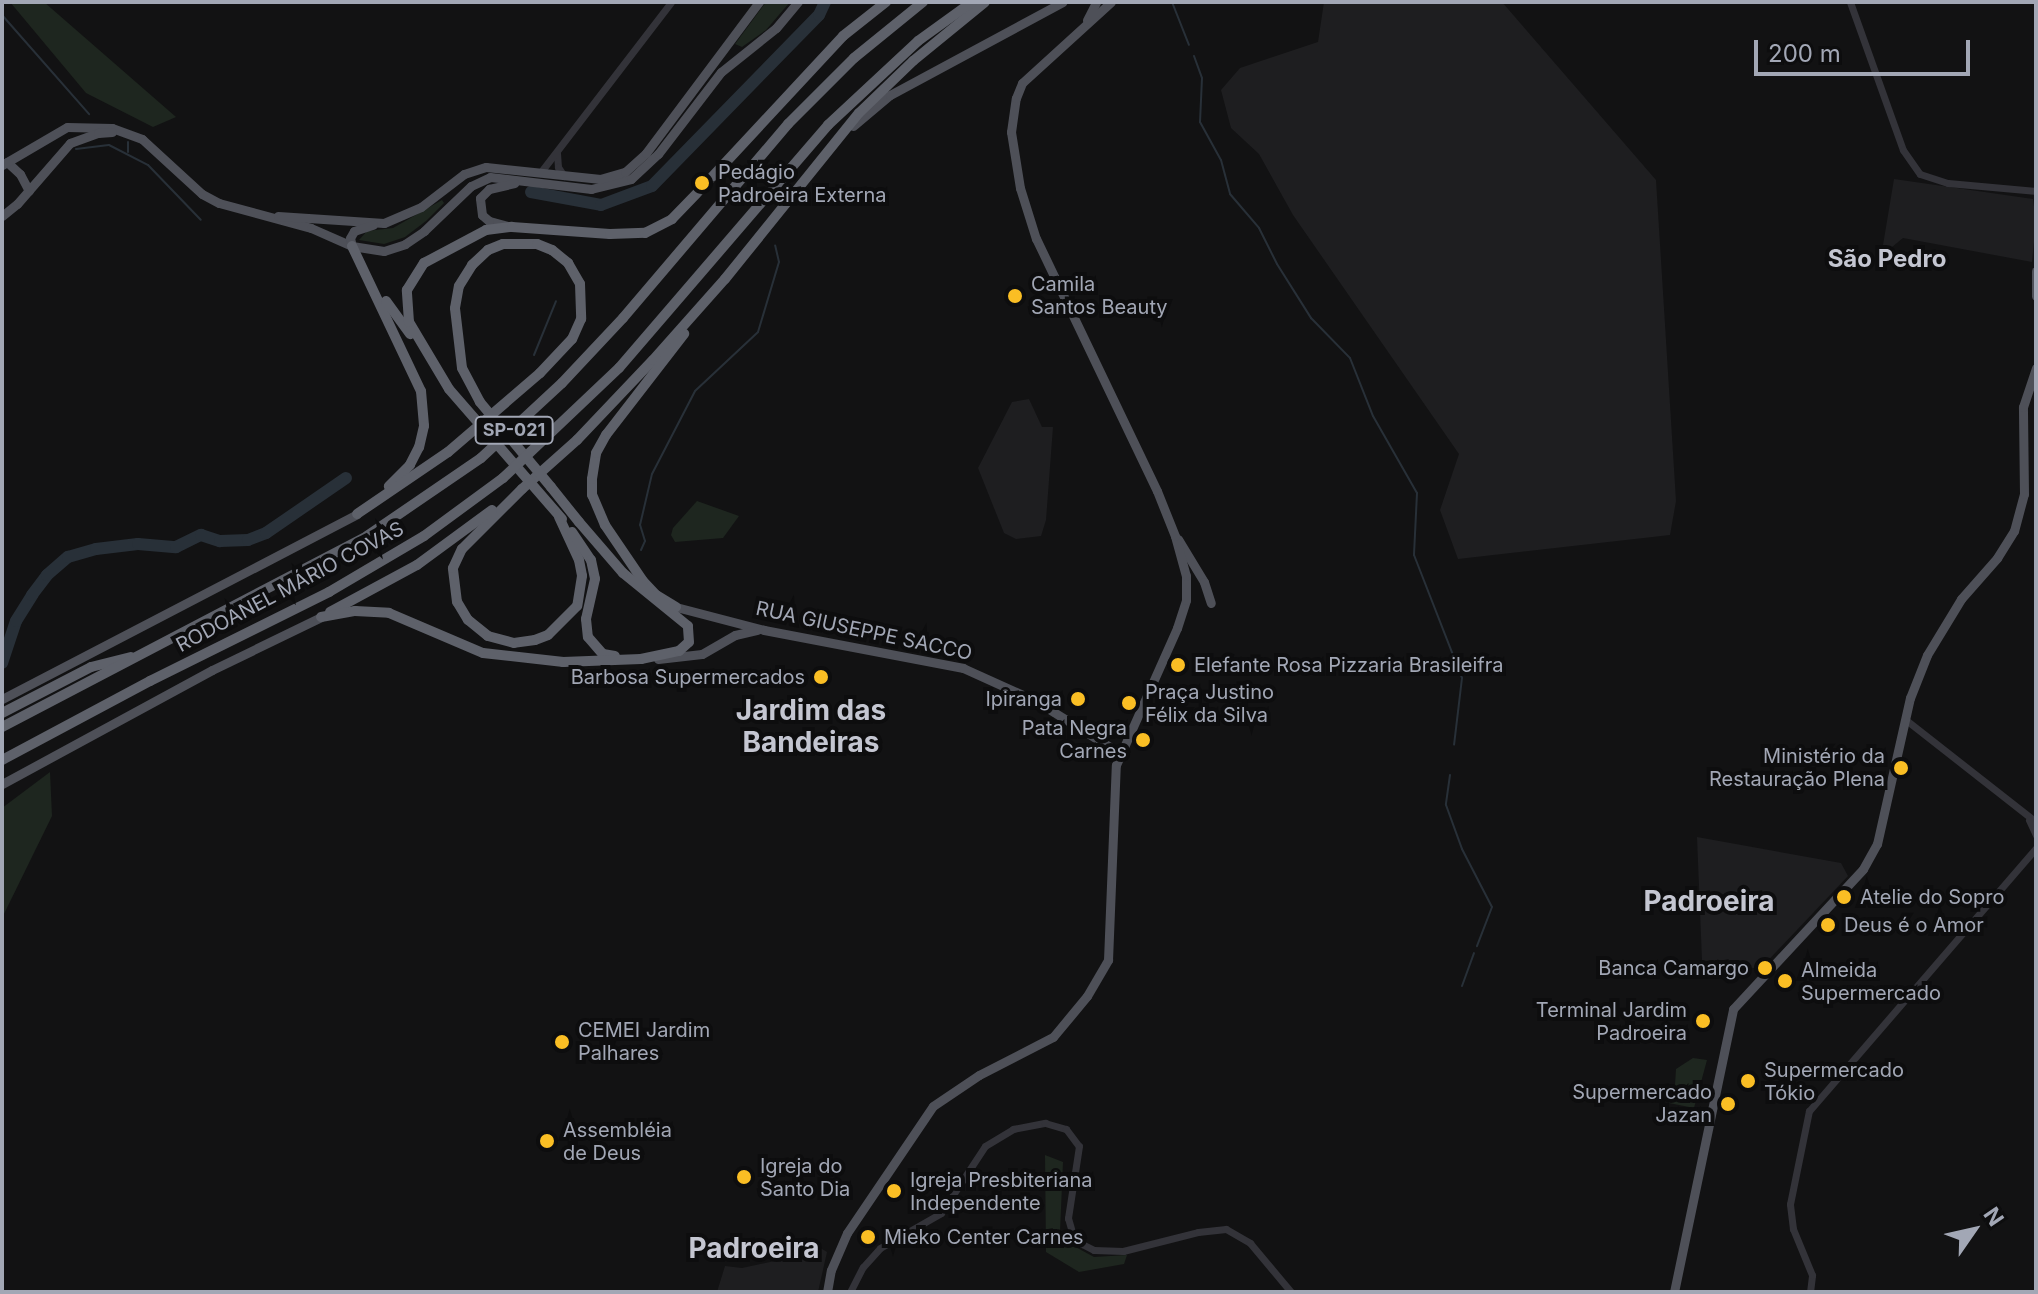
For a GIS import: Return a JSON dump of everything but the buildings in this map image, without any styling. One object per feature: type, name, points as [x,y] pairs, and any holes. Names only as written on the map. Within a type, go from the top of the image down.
[{"type":"highway","points":[[713,176],[843,36],[886,2]]},
{"type":"highway","name":"RODOANEL MÁRIO COVAS","points":[[2,727],[367,536],[481,458],[605,338],[788,124],[854,58],[923,2]]},
{"type":"highway","name":"RODOANEL MÁRIO COVAS","points":[[2,760],[150,681],[329,592],[424,536],[503,478],[619,368],[828,125],[899,57],[972,2]]},
{"type":"highway","points":[[657,603],[597,511],[592,479],[596,453],[627,405],[725,279],[880,91],[985,2]]},
{"type":"highway","points":[[449,389],[409,322],[407,290],[414,275],[442,252],[486,230],[512,227],[610,234],[645,233],[672,219],[697,193]]},
{"type":"highway","points":[[321,617],[355,611],[389,613],[483,653],[504,658],[563,662],[641,659],[679,651],[689,642],[688,626],[634,583],[551,487],[480,402],[462,368],[455,308],[459,286],[472,265],[488,250],[519,242],[552,250],[568,263],[580,284],[583,305],[572,339],[540,373],[448,452],[357,514]]},
{"type":"highway","points":[[352,246],[421,391],[424,426],[410,465],[357,514]]},
{"type":"highway","points":[[369,277],[449,389],[559,517],[591,560],[595,579],[586,619],[588,637],[603,654],[641,659]]},
{"type":"highway","points":[[559,517],[579,560],[582,576],[577,606],[548,635],[535,640],[514,643],[488,636],[468,620],[457,602],[453,568],[475,534],[577,440],[725,279]]},
{"type":"highway","points":[[321,617],[417,565],[522,489]]},
{"type":"highway","points":[[634,583],[676,607]]},
{"type":"highway","points":[[2,713],[91,667],[136,656]]},
{"type":"main road","points":[[29,191],[20,174],[4,163],[67,127],[98,126],[128,132],[159,152],[202,194],[234,209],[311,228],[352,246],[384,251],[405,244],[424,231],[471,186],[490,177],[591,189],[631,179],[658,154],[721,72],[787,17],[796,2]]},
{"type":"main road","points":[[839,140],[890,95],[1063,2]]},
{"type":"main road","points":[[1084,26],[1096,2]]},
{"type":"main road","points":[[827,1292],[831,1270],[847,1233],[933,1106],[979,1075],[1053,1037],[1108,960],[1114,788],[1121,754],[1184,610],[1186,576],[1175,536],[1157,491],[1041,253],[1020,188],[1012,149],[1018,90],[1030,74],[1111,2]]},
{"type":"main road","points":[[352,246],[350,238],[354,231],[384,223],[421,207],[464,174],[486,167],[600,179],[616,176],[633,166],[759,3]]},
{"type":"main road","points":[[2,216],[29,191],[70,143],[98,133],[128,132]]},
{"type":"main road","points":[[512,227],[489,221],[479,207],[480,198],[501,184],[531,181]]},
{"type":"main road","points":[[263,215],[384,223]]},
{"type":"main road","points":[[2036,271],[2036,296]]},
{"type":"main road","points":[[1674,1292],[1733,1009],[1863,869],[1877,844],[1910,698],[1943,624],[1997,558],[2014,531],[2024,494],[2023,407],[2036,368]]},
{"type":"main road","points":[[2,699],[357,514]]},
{"type":"main road","points":[[1175,536],[1187,550],[1211,603]]},
{"type":"main road","name":"RUA GIUSEPPE SACCO","points":[[676,607],[764,630],[853,648],[910,655],[977,673],[1036,701],[1121,754]]},
{"type":"main road","points":[[2,784],[212,670],[321,617]]},
{"type":"main road","points":[[641,659],[687,658],[702,654],[735,635],[764,630]]},
{"type":"street","points":[[540,173],[671,2]]},
{"type":"street","points":[[1850,2],[1903,150],[1920,174],[1948,183],[2036,191]]},
{"type":"street","points":[[557,153],[564,176]]},
{"type":"street","points":[[1906,720],[2033,821],[2036,835]]},
{"type":"street","points":[[1810,1292],[1812,1275],[1791,1221],[1801,1137],[1809,1111],[2036,846]]},
{"type":"street","points":[[850,1292],[863,1267],[880,1248],[941,1213],[985,1146],[1027,1125],[1055,1124],[1076,1139],[1069,1226],[1073,1236],[1082,1244],[1107,1251],[1216,1228],[1239,1236],[1279,1274],[1291,1292]]},
{"type":"shaded area","points":[[10,2],[44,2],[176,117],[153,127],[86,93]]},
{"type":"shaded area","points":[[766,2],[790,2],[766,30],[742,47],[735,44]]},
{"type":"shaded area","points":[[1324,2],[1502,2],[1656,180],[1676,501],[1670,535],[1458,559],[1440,510],[1459,454],[1293,215],[1259,154],[1231,128],[1221,90],[1240,68],[1318,42]]},
{"type":"shaded area","points":[[1894,179],[2033,199],[2036,222],[2032,262],[1903,238],[1892,247],[1883,245]]},
{"type":"shaded area","points":[[442,200],[444,203],[426,221],[405,237],[384,244],[359,240],[367,231],[393,228]]},
{"type":"shaded area","points":[[1029,399],[1042,427],[1053,427],[1046,520],[1041,536],[1016,539],[1004,533],[978,468],[1012,402]]},
{"type":"shaded area","points":[[697,501],[739,516],[723,538],[675,542],[671,535],[673,528]]},
{"type":"shaded area","points":[[50,772],[52,816],[2,918],[2,808]]},
{"type":"shaded area","points":[[1697,837],[1841,863],[1848,876],[1760,969],[1702,960]]},
{"type":"shaded area","points":[[1693,1058],[1707,1060],[1694,1108],[1669,1103],[1676,1069]]},
{"type":"shaded area","points":[[1045,1155],[1063,1162],[1060,1232],[1070,1244],[1094,1257],[1127,1255],[1124,1264],[1079,1272],[1046,1252]]},
{"type":"shaded area","points":[[817,1246],[827,1252],[818,1292],[717,1292],[725,1266],[742,1268],[784,1259]]},
{"type":"waterway","points":[[531,192],[601,205],[652,186],[819,15],[825,2]]},
{"type":"waterway","points":[[1172,2],[1189,45]]},
{"type":"waterway","points":[[2,15],[89,114]]},
{"type":"waterway","points":[[1194,56],[1202,78],[1200,122],[1221,160],[1230,194],[1259,228],[1277,264],[1311,318],[1350,358],[1373,416],[1417,493],[1414,555],[1462,678],[1454,745]]},
{"type":"waterway","points":[[128,142],[128,152]]},
{"type":"waterway","points":[[76,149],[109,145],[148,165],[201,220]]},
{"type":"waterway","points":[[641,550],[645,541],[640,525],[652,474],[695,391],[758,332],[779,262],[775,245]]},
{"type":"waterway","points":[[534,355],[556,301]]},
{"type":"waterway","points":[[2,663],[16,621],[32,595],[47,575],[68,557],[96,549],[138,544],[176,547],[201,535],[220,541],[248,540],[266,533],[346,478]]},
{"type":"waterway","points":[[1450,775],[1446,805],[1462,849],[1492,907],[1477,946]]},
{"type":"waterway","points":[[1462,986],[1474,953]]},
{"type":"tunnel","points":[[697,193],[713,176]]},
{"type":"place","name":"Pedágio Padroeira Externa","points":[[702,183]]},
{"type":"place","name":"Camila Santos Beauty","points":[[1015,296]]},
{"type":"place","name":"Elefante Rosa Pizzaria Brasileifra","points":[[1178,665]]},
{"type":"place","name":"Barbosa Supermercados","points":[[821,677]]},
{"type":"place","name":"Ipiranga","points":[[1078,699]]},
{"type":"place","name":"Praça Justino Félix da Silva","points":[[1129,703]]},
{"type":"place","name":"Pata Negra Carnes","points":[[1143,740]]},
{"type":"place","name":"Ministério da Restauração Plena","points":[[1901,768]]},
{"type":"place","name":"Atelie do Sopro","points":[[1844,897]]},
{"type":"place","name":"Deus é o Amor","points":[[1828,925]]},
{"type":"place","name":"Banca Camargo","points":[[1765,968]]},
{"type":"place","name":"Almeida Supermercado","points":[[1785,981]]},
{"type":"place","name":"Terminal Jardim Padroeira","points":[[1703,1021]]},
{"type":"place","name":"CEMEI Jardim Palhares","points":[[562,1042]]},
{"type":"place","name":"Supermercado Tókio","points":[[1748,1081]]},
{"type":"place","name":"Supermercado Jazan","points":[[1728,1104]]},
{"type":"place","name":"Assembléia de Deus","points":[[547,1141]]},
{"type":"place","name":"Igreja do Santo Dia","points":[[744,1177]]},
{"type":"place","name":"Igreja Presbiteriana Independente","points":[[894,1191]]},
{"type":"place","name":"Mieko Center Carnes","points":[[868,1237]]},
{"type":"district","name":"São Pedro","points":[[1887,259]]},
{"type":"district","name":"Jardim das Bandeiras","points":[[811,726]]},
{"type":"district","name":"Padroeira","points":[[1709,901]]},
{"type":"district","name":"Padroeira","points":[[754,1248]]}]
